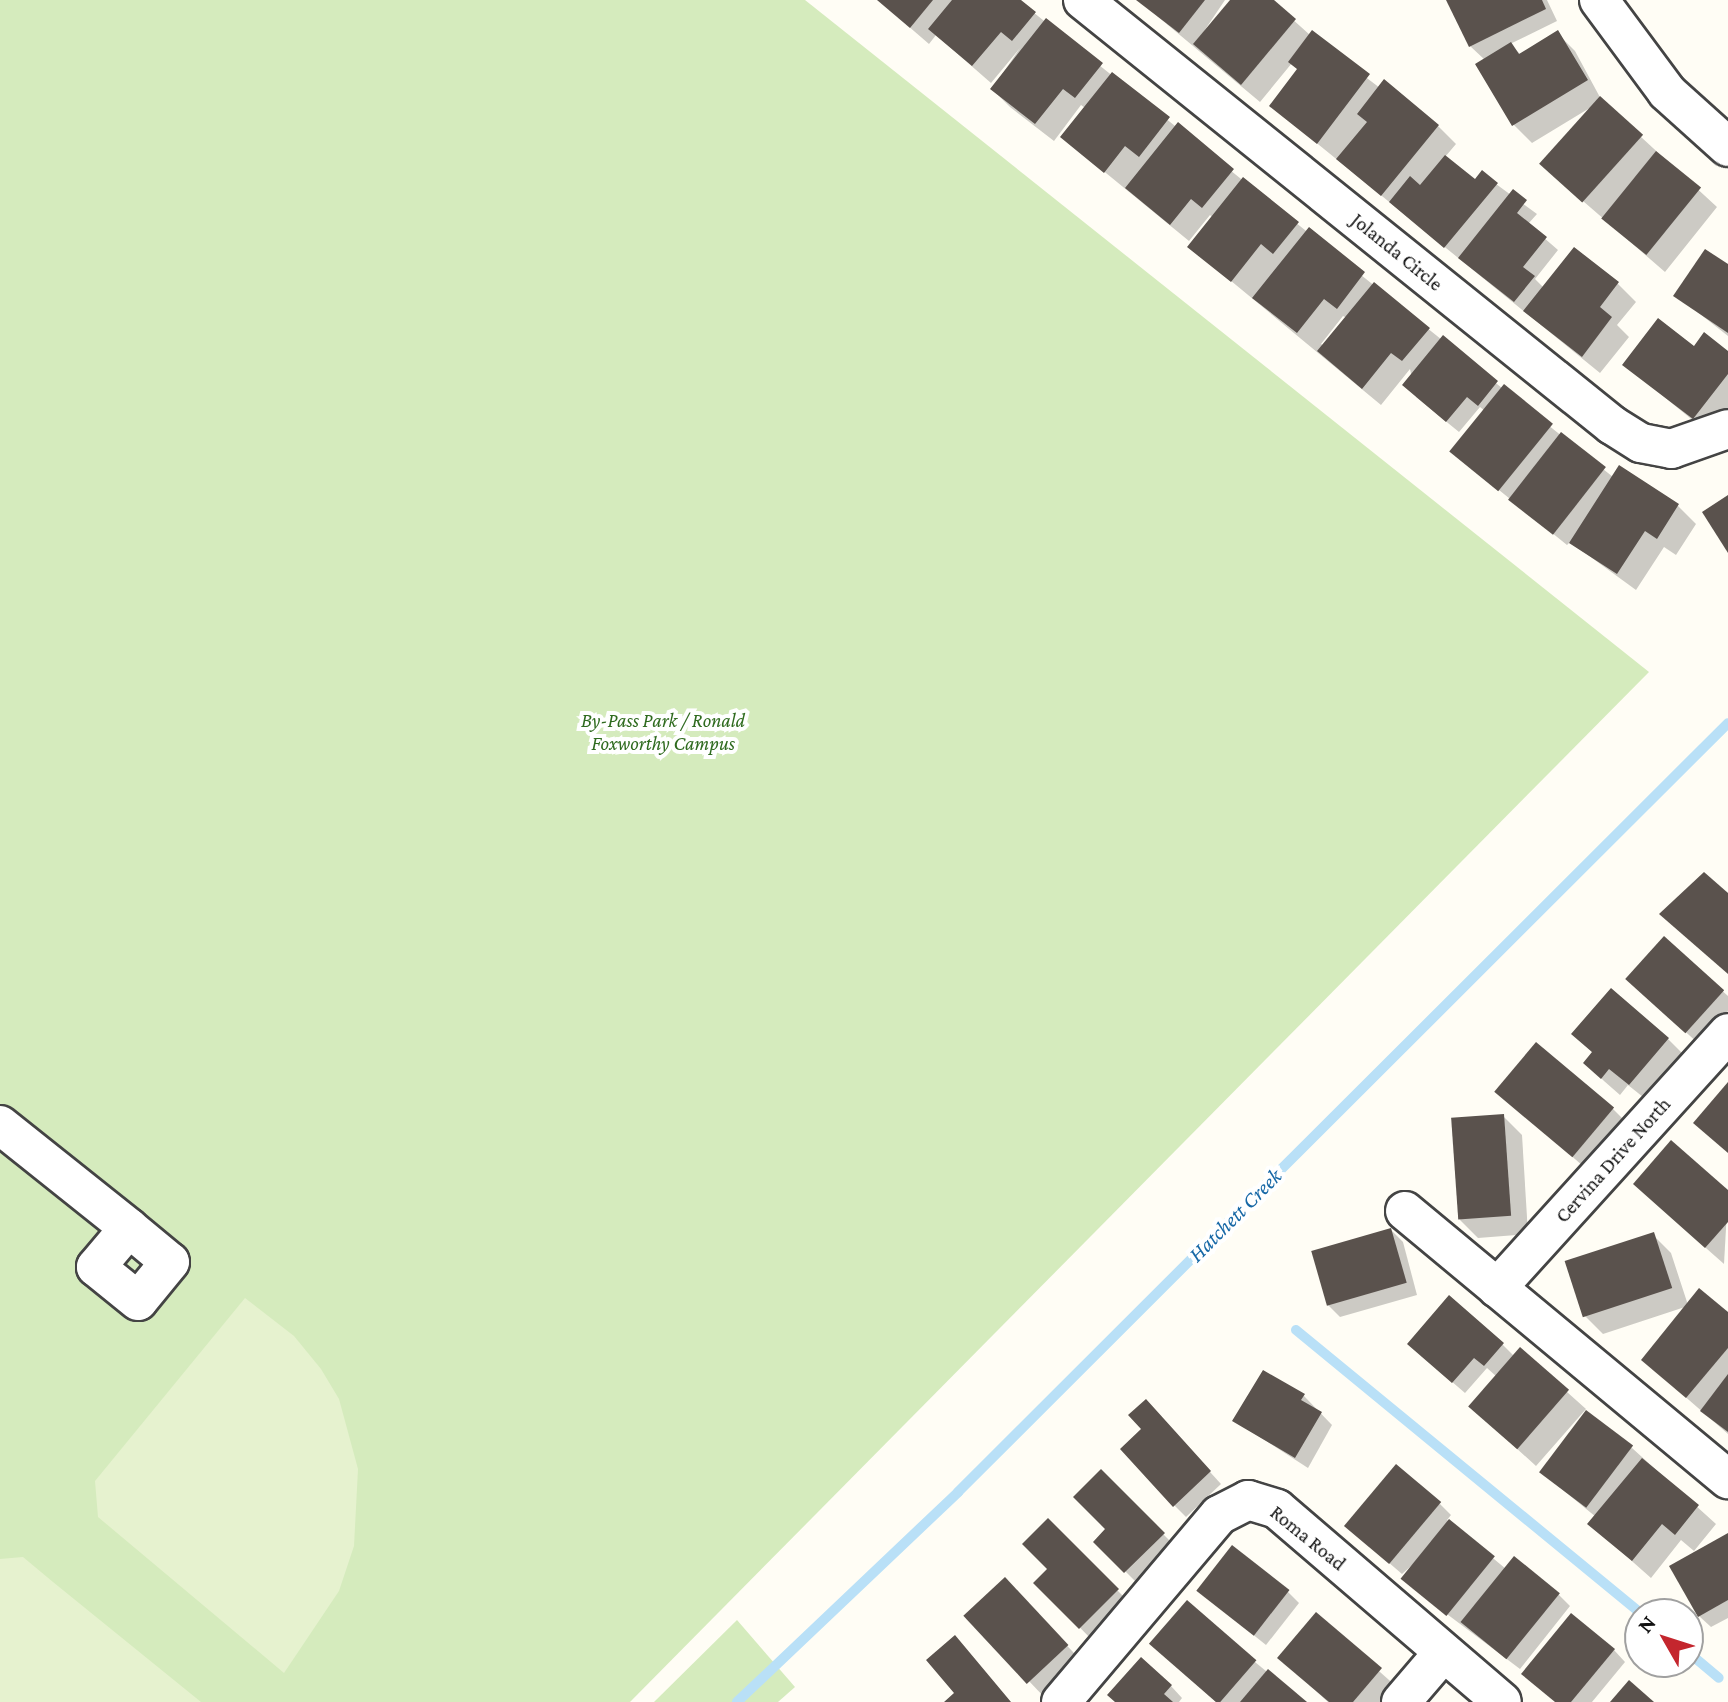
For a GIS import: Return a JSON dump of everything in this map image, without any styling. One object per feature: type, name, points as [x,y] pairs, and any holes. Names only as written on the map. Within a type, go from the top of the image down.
[{"type":"street","name":"Jolanda Circle","points":[[1083,0],[1612,425],[1641,443],[1671,449],[1728,429]]},
{"type":"street","points":[[1599,0],[1667,92],[1728,147]]},
{"type":"street","name":"Cervina Drive North","points":[[1497,1288],[1728,1033]]},
{"type":"street","points":[[0,1125],[129,1228]]},
{"type":"street","points":[[1405,1211],[1728,1479]]},
{"type":"street","name":"Roma Road","points":[[1061,1702],[1219,1515],[1248,1500],[1277,1509],[1502,1702]]},
{"type":"street","points":[[1401,1702],[1443,1653]]},
{"type":"green space","name":"By-Pass Park / Ronald Foxworthy Campus","points":[[0,0],[805,0],[1649,672],[630,1702],[0,1702]]},
{"type":"green space","points":[[245,1298],[294,1336],[321,1369],[339,1399],[358,1469],[354,1546],[339,1591],[284,1673],[98,1517],[95,1481]]},
{"type":"green space","points":[[23,1557],[201,1702],[0,1702],[0,1559]]},
{"type":"green space","points":[[737,1620],[795,1687],[778,1702],[654,1702]]},
{"type":"building","points":[[877,0],[933,0],[910,28]]},
{"type":"building","points":[[952,0],[1021,0],[1036,12],[1012,41],[1001,32],[972,66],[928,29]]},
{"type":"building","points":[[1136,0],[1205,0],[1179,33]]},
{"type":"building","points":[[1230,0],[1274,0],[1296,19],[1241,85],[1193,44]]},
{"type":"building","points":[[1446,0],[1542,0],[1546,9],[1469,47]]},
{"type":"building","points":[[1046,18],[1103,63],[1075,98],[1063,89],[1035,124],[990,89]]},
{"type":"building","points":[[1312,30],[1370,74],[1317,144],[1269,106],[1297,69],[1288,62]]},
{"type":"building","points":[[1558,30],[1588,80],[1512,126],[1475,64],[1511,42],[1519,54]]},
{"type":"building","points":[[1112,72],[1170,117],[1139,157],[1125,146],[1104,173],[1060,137]]},
{"type":"building","points":[[1384,79],[1439,125],[1381,196],[1336,159],[1367,122],[1357,114]]},
{"type":"building","points":[[1600,96],[1643,135],[1582,202],[1539,164]]},
{"type":"building","points":[[1178,122],[1234,169],[1202,208],[1191,199],[1170,225],[1125,188]]},
{"type":"building","points":[[1656,151],[1701,188],[1646,255],[1601,219]]},
{"type":"building","points":[[1445,155],[1475,179],[1482,170],[1498,183],[1444,248],[1389,202],[1410,176],[1420,185]]},
{"type":"building","points":[[1243,177],[1299,222],[1273,254],[1261,244],[1231,282],[1187,247]]},
{"type":"building","points":[[1513,189],[1527,200],[1517,213],[1547,237],[1523,267],[1535,276],[1514,302],[1458,258]]},
{"type":"building","points":[[1309,227],[1365,272],[1337,309],[1324,299],[1297,333],[1252,298]]},
{"type":"building","points":[[1574,247],[1619,282],[1600,307],[1612,317],[1582,357],[1523,311]]},
{"type":"building","points":[[1705,249],[1728,264],[1728,333],[1673,296]]},
{"type":"building","points":[[1374,282],[1430,328],[1402,361],[1391,353],[1362,389],[1317,351]]},
{"type":"building","points":[[1658,318],[1694,346],[1704,332],[1728,351],[1728,374],[1693,419],[1622,365]]},
{"type":"building","points":[[1443,335],[1498,381],[1478,406],[1467,397],[1446,422],[1402,385]]},
{"type":"building","points":[[1504,384],[1553,424],[1498,491],[1449,452]]},
{"type":"building","points":[[1561,432],[1606,467],[1553,535],[1508,500]]},
{"type":"building","points":[[1619,465],[1679,504],[1657,539],[1645,531],[1617,574],[1569,543]]},
{"type":"building","points":[[1728,495],[1728,553],[1702,512]]},
{"type":"building","points":[[1704,872],[1728,893],[1728,974],[1659,914]]},
{"type":"building","points":[[1664,936],[1724,990],[1685,1033],[1625,979]]},
{"type":"building","points":[[1611,988],[1669,1038],[1629,1085],[1609,1069],[1601,1079],[1583,1063],[1592,1052],[1571,1034]]},
{"type":"building","points":[[1536,1042],[1614,1108],[1572,1157],[1494,1092]]},
{"type":"building","points":[[1728,1082],[1728,1153],[1693,1123]]},
{"type":"building","points":[[1504,1114],[1511,1216],[1458,1219],[1451,1118]]},
{"type":"building","points":[[1671,1140],[1728,1190],[1728,1222],[1705,1248],[1633,1184]]},
{"type":"building","points":[[1391,1228],[1407,1283],[1327,1306],[1311,1251]]},
{"type":"building","points":[[1654,1232],[1672,1288],[1583,1317],[1565,1261]]},
{"type":"building","points":[[1699,1288],[1728,1312],[1728,1348],[1686,1398],[1641,1360]]},
{"type":"building","points":[[1449,1295],[1504,1343],[1484,1366],[1474,1358],[1452,1383],[1407,1344]]},
{"type":"building","points":[[1520,1347],[1569,1390],[1517,1449],[1468,1407]]},
{"type":"building","points":[[1263,1370],[1305,1394],[1301,1400],[1322,1412],[1295,1458],[1232,1421]]},
{"type":"building","points":[[1728,1374],[1728,1432],[1700,1411]]},
{"type":"building","points":[[1146,1399],[1211,1471],[1173,1507],[1120,1449],[1141,1429],[1128,1415]]},
{"type":"building","points":[[1586,1410],[1633,1446],[1586,1508],[1539,1472]]},
{"type":"building","points":[[1642,1458],[1699,1505],[1675,1535],[1662,1524],[1632,1561],[1587,1524]]},
{"type":"building","points":[[1396,1464],[1441,1502],[1389,1564],[1344,1526]]},
{"type":"building","points":[[1101,1469],[1165,1533],[1124,1573],[1093,1542],[1105,1529],[1073,1497]]},
{"type":"building","points":[[1048,1518],[1119,1589],[1079,1629],[1033,1583],[1047,1569],[1022,1544]]},
{"type":"building","points":[[1449,1519],[1495,1556],[1446,1616],[1401,1579]]},
{"type":"building","points":[[1728,1533],[1728,1600],[1704,1614],[1704,1598],[1687,1598],[1669,1566]]},
{"type":"building","points":[[1232,1545],[1290,1590],[1254,1636],[1196,1591]]},
{"type":"building","points":[[1514,1556],[1560,1593],[1506,1659],[1461,1622]]},
{"type":"building","points":[[1005,1577],[1068,1645],[1027,1684],[963,1616]]},
{"type":"building","points":[[1187,1600],[1256,1660],[1220,1702],[1216,1702],[1149,1644]]},
{"type":"building","points":[[1316,1612],[1382,1668],[1353,1702],[1329,1702],[1277,1658]]},
{"type":"building","points":[[1571,1613],[1615,1649],[1571,1702],[1555,1702],[1521,1674]]},
{"type":"building","points":[[955,1635],[1011,1702],[944,1702],[954,1693],[926,1660]]},
{"type":"building","points":[[1141,1657],[1172,1685],[1164,1694],[1173,1702],[1115,1702],[1107,1695]]},
{"type":"building","points":[[1268,1669],[1307,1702],[1240,1702]]},
{"type":"building","points":[[1629,1680],[1654,1702],[1610,1702]]},
{"type":"waterway","name":"Hatchett Creek","points":[[737,1702],[958,1492],[1728,723]]},
{"type":"waterway","points":[[1296,1330],[1624,1599]]},
{"type":"waterway","points":[[1704,1665],[1719,1678]]}]
